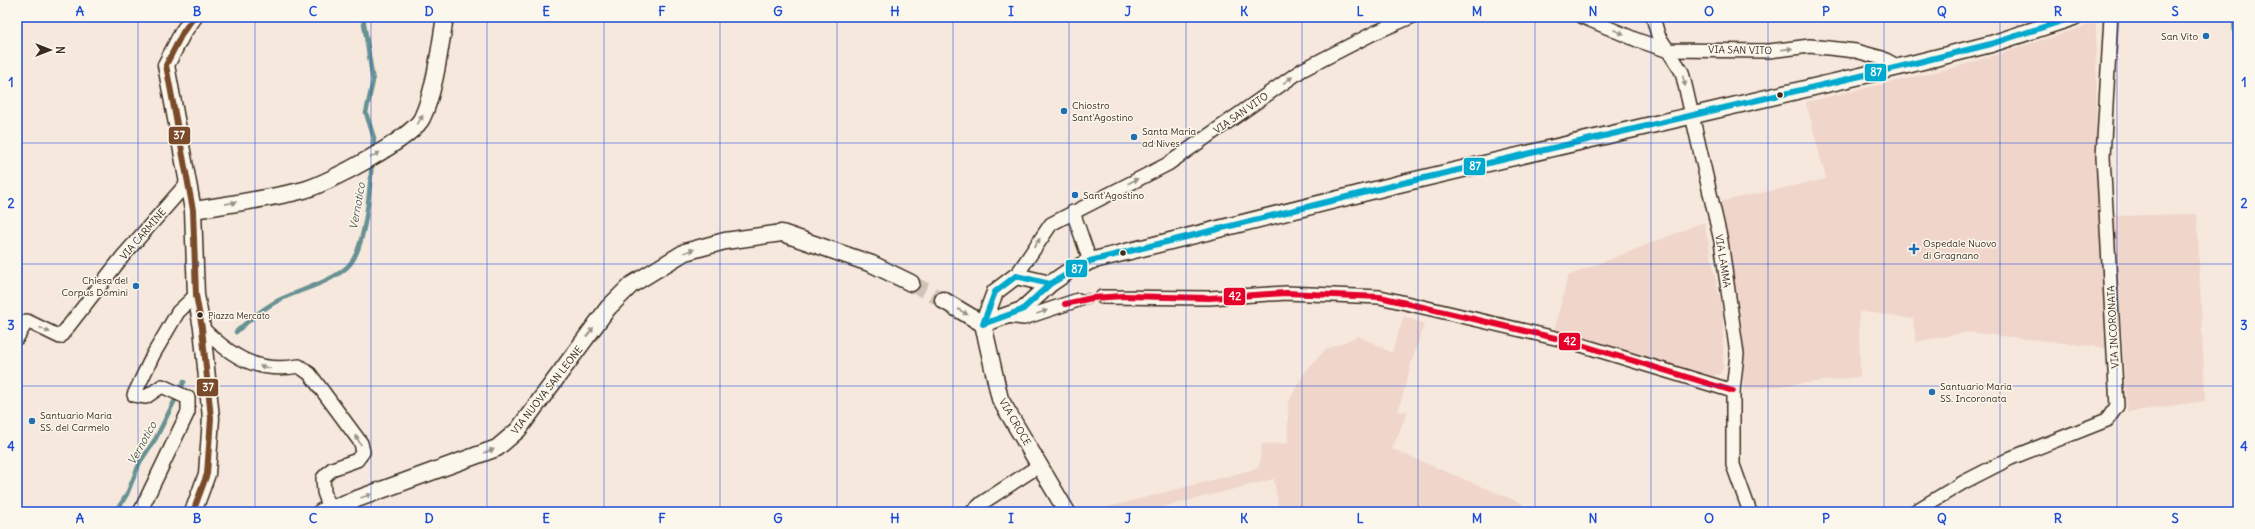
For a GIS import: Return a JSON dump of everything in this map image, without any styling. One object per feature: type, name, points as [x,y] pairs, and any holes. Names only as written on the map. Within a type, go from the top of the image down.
[{"type":"street","points":[[193,512],[207,474],[211,418],[202,328],[196,295],[193,210],[166,65],[183,32],[194,17]]},
{"type":"street","points":[[193,210],[306,190],[392,146],[413,130],[422,118],[435,75],[445,17]]},
{"type":"street","name":"VIA SAN VITO","points":[[1016,276],[1047,228],[1073,212],[1168,164],[1302,70],[1374,33],[1412,17]]},
{"type":"street","name":"VIA SAN VITO","points":[[1583,17],[1636,40],[1666,50],[1769,51],[1810,46],[1856,51],[1882,58],[1899,67]]},
{"type":"street","name":"VIA LAMMA","points":[[1653,17],[1658,35],[1666,50],[1682,72],[1722,248],[1737,354],[1733,391],[1732,465],[1750,512]]},
{"type":"street","points":[[983,324],[1022,310],[1050,284],[1090,261],[1403,183],[1899,67],[1991,44],[2074,17]]},
{"type":"street","name":"VIA INCORONATA","points":[[1914,512],[1964,482],[2011,458],[2107,420],[2117,406],[2103,157],[2111,17]]},
{"type":"street","name":"VIA CARMINE","points":[[17,338],[27,321],[60,337],[123,256],[188,182]]},
{"type":"street","points":[[1073,212],[1090,261]]},
{"type":"street","name":"VIA NUOVA SAN LEONE","points":[[202,328],[230,352],[255,364],[266,368],[281,369],[299,366],[310,374],[361,443],[363,452],[357,460],[332,469],[323,478],[325,510],[496,448],[518,430],[608,308],[631,285],[685,252],[725,241],[782,233],[872,264],[911,283]]},
{"type":"street","points":[[983,324],[995,292],[1016,276],[1050,284]]},
{"type":"street","points":[[1102,297],[1208,298],[1286,293],[1380,297],[1568,341],[1733,391]]},
{"type":"street","points":[[140,512],[188,412],[188,398],[162,386],[146,397],[134,395],[153,355],[178,312],[196,295]]},
{"type":"street","points":[[943,300],[983,324]]},
{"type":"street","points":[[1006,316],[1024,318],[1078,300]]},
{"type":"street","name":"VIA CROCE","points":[[983,324],[1000,398],[1066,512]]},
{"type":"street","points":[[972,512],[1040,465]]},
{"type":"shaded area","name":"Ospedale Nuovo di Gragnano","points":[[2096,23],[2097,193],[2108,348],[1967,332],[1916,342],[1913,319],[1859,311],[1860,377],[1744,390],[1737,296],[1718,202],[1826,179],[1806,102],[1960,66]]},
{"type":"shaded area","points":[[2197,214],[2205,401],[2127,412],[2114,216]]},
{"type":"shaded area","points":[[1704,222],[1723,315],[1723,368],[1721,373],[1709,378],[1553,335],[1568,276]]},
{"type":"shaded area","points":[[1404,316],[1424,324],[1398,412],[1408,411],[1392,449],[1523,504],[1518,512],[1279,512],[1274,479],[1143,512],[1089,512],[1259,468],[1262,444],[1288,443],[1288,403],[1304,373],[1325,350],[1359,336],[1392,353]]},
{"type":"green space","points":[[2232,17],[2238,17],[2238,57],[2235,58]]},
{"type":"waterway","name":"Vernotico","points":[[363,17],[373,81],[366,113],[374,138],[373,152]]},
{"type":"waterway","name":"Vernotico","points":[[236,332],[256,314],[273,303],[327,280],[344,270],[350,264],[360,244],[363,230],[372,161]]},
{"type":"waterway","name":"Vernotico","points":[[116,512],[127,494],[140,462],[156,438],[184,382]]},
{"type":"tunnel","points":[[911,283],[943,300]]},
{"type":"tunnel","points":[[1078,300],[1102,297]]},
{"type":"transit line","name":"37","points":[[193,512],[207,474],[211,418],[202,328],[196,295],[193,210],[166,65],[183,32],[194,17]]},
{"type":"transit line","name":"87","points":[[1050,284],[1016,276],[995,292],[983,324],[1022,310],[1050,284],[1090,261],[1403,183],[1899,67],[1991,44],[2074,17]]},
{"type":"transit line","name":"42","points":[[1065,304],[1092,298],[1124,296],[1209,298],[1286,293],[1380,297],[1568,341],[1733,391]]},
{"type":"place","name":"San Vito","points":[[2206,36]]},
{"type":"place","name":"Chiostro Sant'Agostino","points":[[1064,111]]},
{"type":"place","name":"Santa Maria ad Nives","points":[[1134,137]]},
{"type":"place","name":"Sant'Agostino","points":[[1075,195]]},
{"type":"place","name":"Ospedale Nuovo di Gragnano","points":[[1914,249]]},
{"type":"place","name":"Chiesa del Corpus Domini","points":[[136,286]]},
{"type":"place","name":"Piazza Mercato","points":[[200,315]]},
{"type":"place","name":"Santuario Maria SS. Incoronata","points":[[1932,392]]},
{"type":"place","name":"Santuario Maria SS. del Carmelo","points":[[32,421]]}]
